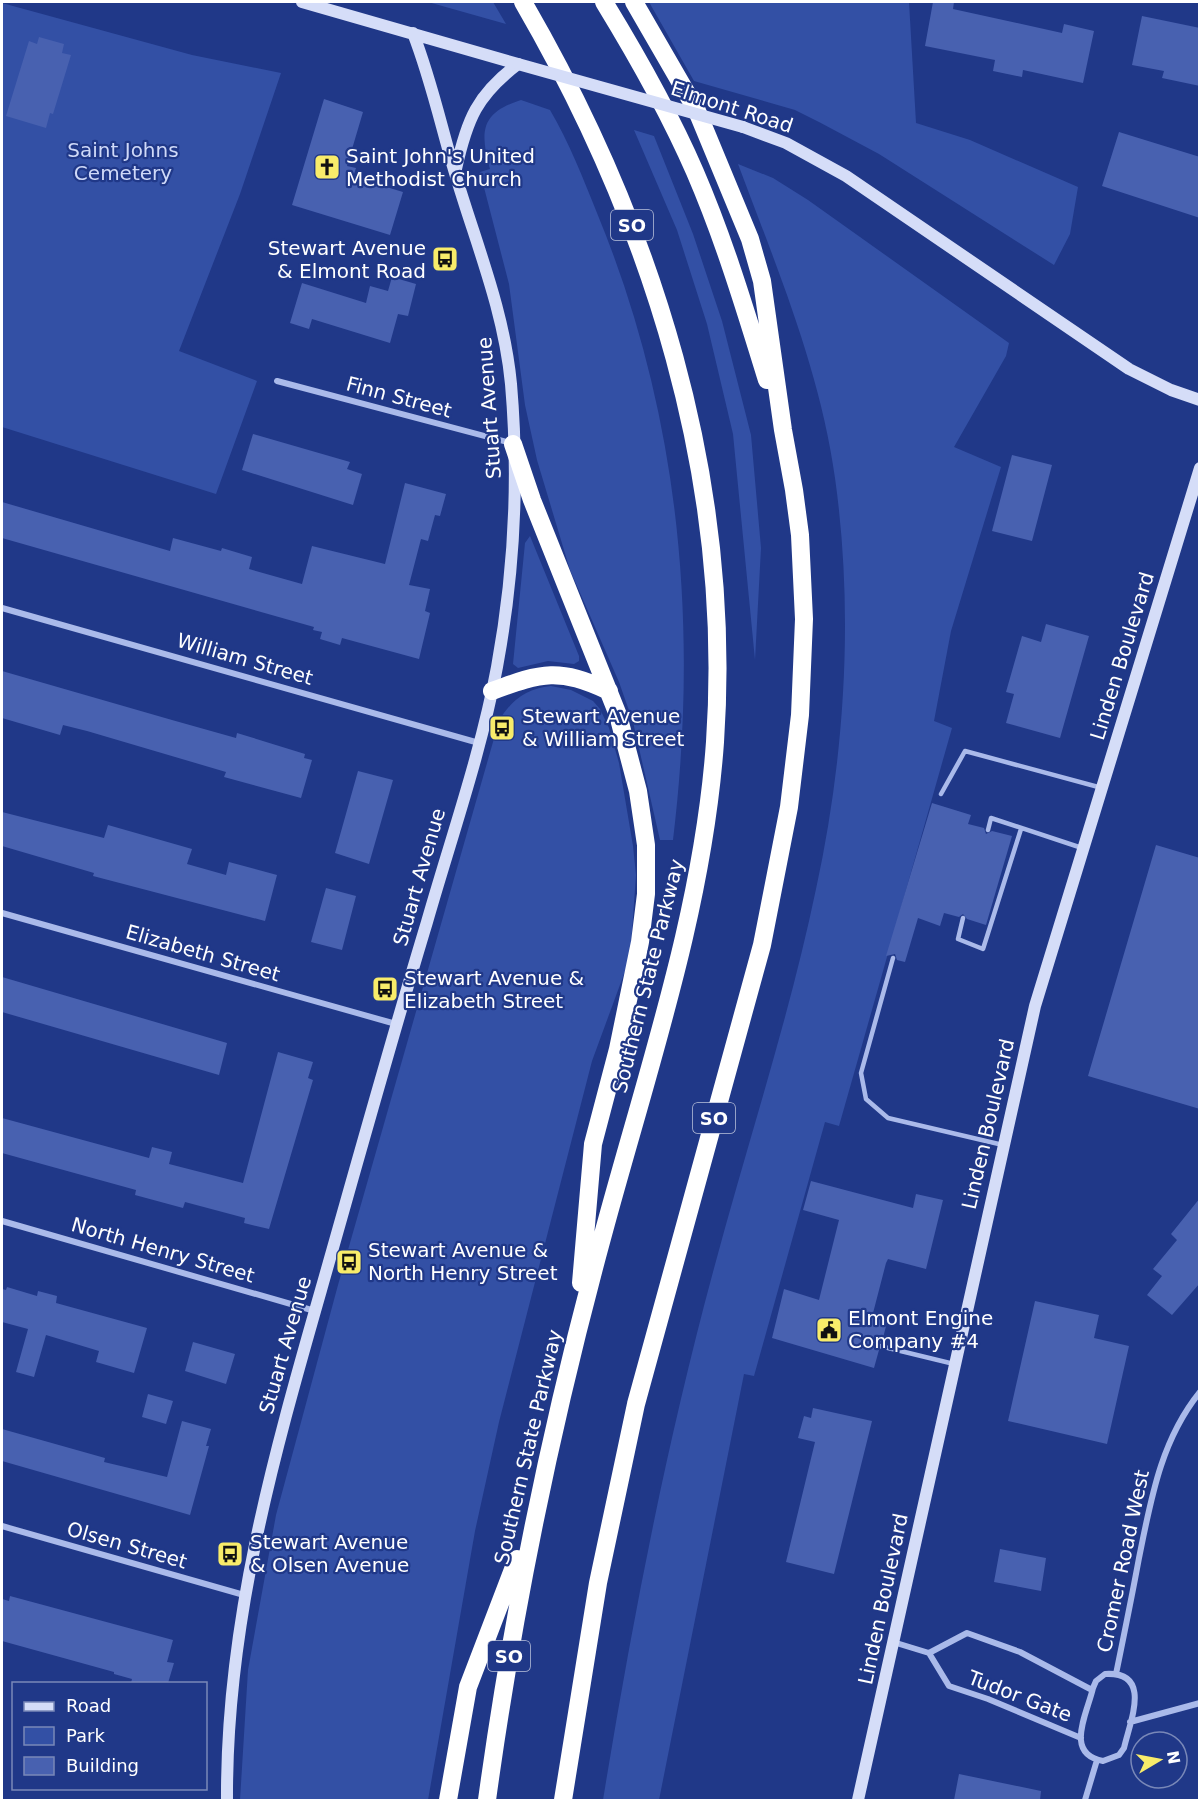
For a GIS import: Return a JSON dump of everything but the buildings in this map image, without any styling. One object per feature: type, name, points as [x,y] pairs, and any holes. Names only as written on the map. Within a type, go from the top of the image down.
[{"type":"highway","name":"Southern State Parkway","points":[[487,1800],[517,1604],[534,1512],[577,1331],[688,920],[711,783],[718,647],[711,556],[698,465],[679,373],[662,310],[640,245],[604,155],[523,2]]},
{"type":"highway","points":[[604,2],[641,63],[694,170],[740,290],[783,430]]},
{"type":"highway","points":[[634,2],[697,111],[750,239],[762,281],[783,430]]},
{"type":"highway","name":"SO","points":[[563,1800],[598,1583],[636,1404],[762,945],[789,807],[800,715],[804,619],[800,535],[783,430]]},
{"type":"highway","points":[[513,444],[532,500],[609,692],[626,741],[638,791],[646,845],[646,894],[640,942],[624,1022],[593,1144],[577,1331]]},
{"type":"highway","points":[[492,691],[532,677],[555,674],[575,677],[609,692]]},
{"type":"highway","points":[[448,1800],[468,1687],[534,1512]]},
{"type":"main road","name":"Elmont Road","points":[[302,2],[743,127],[786,143],[832,168],[1129,369],[1171,390],[1200,400]]},
{"type":"main road","name":"Stuart Avenue","points":[[228,1800],[232,1696],[244,1595],[270,1470],[396,1024],[479,743],[492,691],[506,603],[513,504],[513,444],[508,359],[498,304],[455,173],[431,81],[413,33]]},
{"type":"main road","points":[[455,173],[464,136],[474,109],[498,79],[518,64]]},
{"type":"main road","name":"Linden Boulevard","points":[[858,1800],[1035,1006],[1200,468]]},
{"type":"street","name":"Finn Street","points":[[277,381],[513,444]]},
{"type":"street","name":"William Street","points":[[2,608],[479,743]]},
{"type":"street","name":"Elizabeth Street","points":[[2,913],[396,1024]]},
{"type":"street","name":"North Henry Street","points":[[2,1221],[315,1311]]},
{"type":"street","name":"Cromer Road West","points":[[1116,1674],[1154,1482],[1169,1442],[1187,1408],[1200,1392]]},
{"type":"street","name":"Olsen Street","points":[[2,1526],[244,1595]]},
{"type":"street","name":"Tudor Gate","points":[[1081,1738],[988,1699],[949,1686],[928,1653],[967,1633],[1020,1653],[1092,1690]]},
{"type":"street","points":[[893,1642],[928,1653]]},
{"type":"street","points":[[1116,1674],[1131,1682],[1135,1691],[1130,1722],[1124,1748],[1119,1755],[1103,1761],[1097,1760],[1087,1756],[1081,1748],[1081,1738],[1092,1690],[1101,1677],[1116,1674]]},
{"type":"street","points":[[1130,1722],[1200,1703]]},
{"type":"street","points":[[1085,1800],[1097,1760]]},
{"type":"lane","points":[[941,794],[965,751],[1102,788]]},
{"type":"lane","points":[[988,830],[991,818],[1082,848]]},
{"type":"lane","points":[[963,918],[958,939],[983,949],[1021,829]]},
{"type":"lane","points":[[893,958],[861,1072],[866,1099],[888,1118],[1003,1145]]},
{"type":"lane","points":[[880,1346],[955,1364]]},
{"type":"green space","points":[[428,2],[493,2],[506,24]]},
{"type":"green space","points":[[649,2],[909,2],[916,123],[970,140],[1078,187],[1070,234],[1054,265],[879,154],[819,122],[795,110],[694,81]]},
{"type":"green space","name":"Saint Johns Cemetery","points":[[2,3],[192,55],[281,73],[240,194],[179,351],[257,381],[216,494],[2,427]]},
{"type":"green space","points":[[521,100],[550,110],[581,173],[625,289],[648,366],[664,443],[676,521],[682,600],[684,680],[681,760],[673,840],[660,840],[633,722],[619,682],[570,570],[537,460],[525,405],[509,284],[480,172],[490,169],[485,144],[486,126],[497,111]]},
{"type":"green space","points":[[634,130],[654,136],[693,234],[722,321],[751,435],[761,548],[755,660],[733,434],[707,324],[677,230]]},
{"type":"green space","points":[[738,164],[773,178],[808,200],[1009,343],[1006,356],[954,447],[1001,467],[951,631],[934,721],[952,728],[839,1126],[825,1122],[754,1376],[744,1374],[659,1800],[603,1800],[638,1601],[665,1469],[713,1272],[781,1034],[805,938],[826,839],[840,736],[844,684],[844,580],[841,529],[828,437],[819,397],[795,318]]},
{"type":"green space","points":[[530,536],[579,656],[579,661],[574,664],[548,661],[518,668],[513,664],[525,543]]},
{"type":"green space","points":[[551,686],[571,690],[593,701],[600,709],[609,728],[619,763],[636,875],[631,945],[628,963],[592,1061],[499,1422],[475,1531],[428,1800],[240,1800],[248,1670],[276,1515],[338,1285],[499,721],[514,701],[534,690]]},
{"type":"place","name":"Saint John's United Methodist Church","points":[[327,167]]},
{"type":"place","name":"Stewart Avenue & Elmont Road","points":[[445,259]]},
{"type":"place","name":"Stewart Avenue & William Street","points":[[502,728]]},
{"type":"place","name":"Stewart Avenue & Elizabeth Street","points":[[385,989]]},
{"type":"place","name":"Stewart Avenue & North Henry Street","points":[[349,1262]]},
{"type":"place","name":"Elmont Engine Company #4","points":[[829,1330]]},
{"type":"place","name":"Stewart Avenue & Olsen Avenue","points":[[230,1554]]}]
